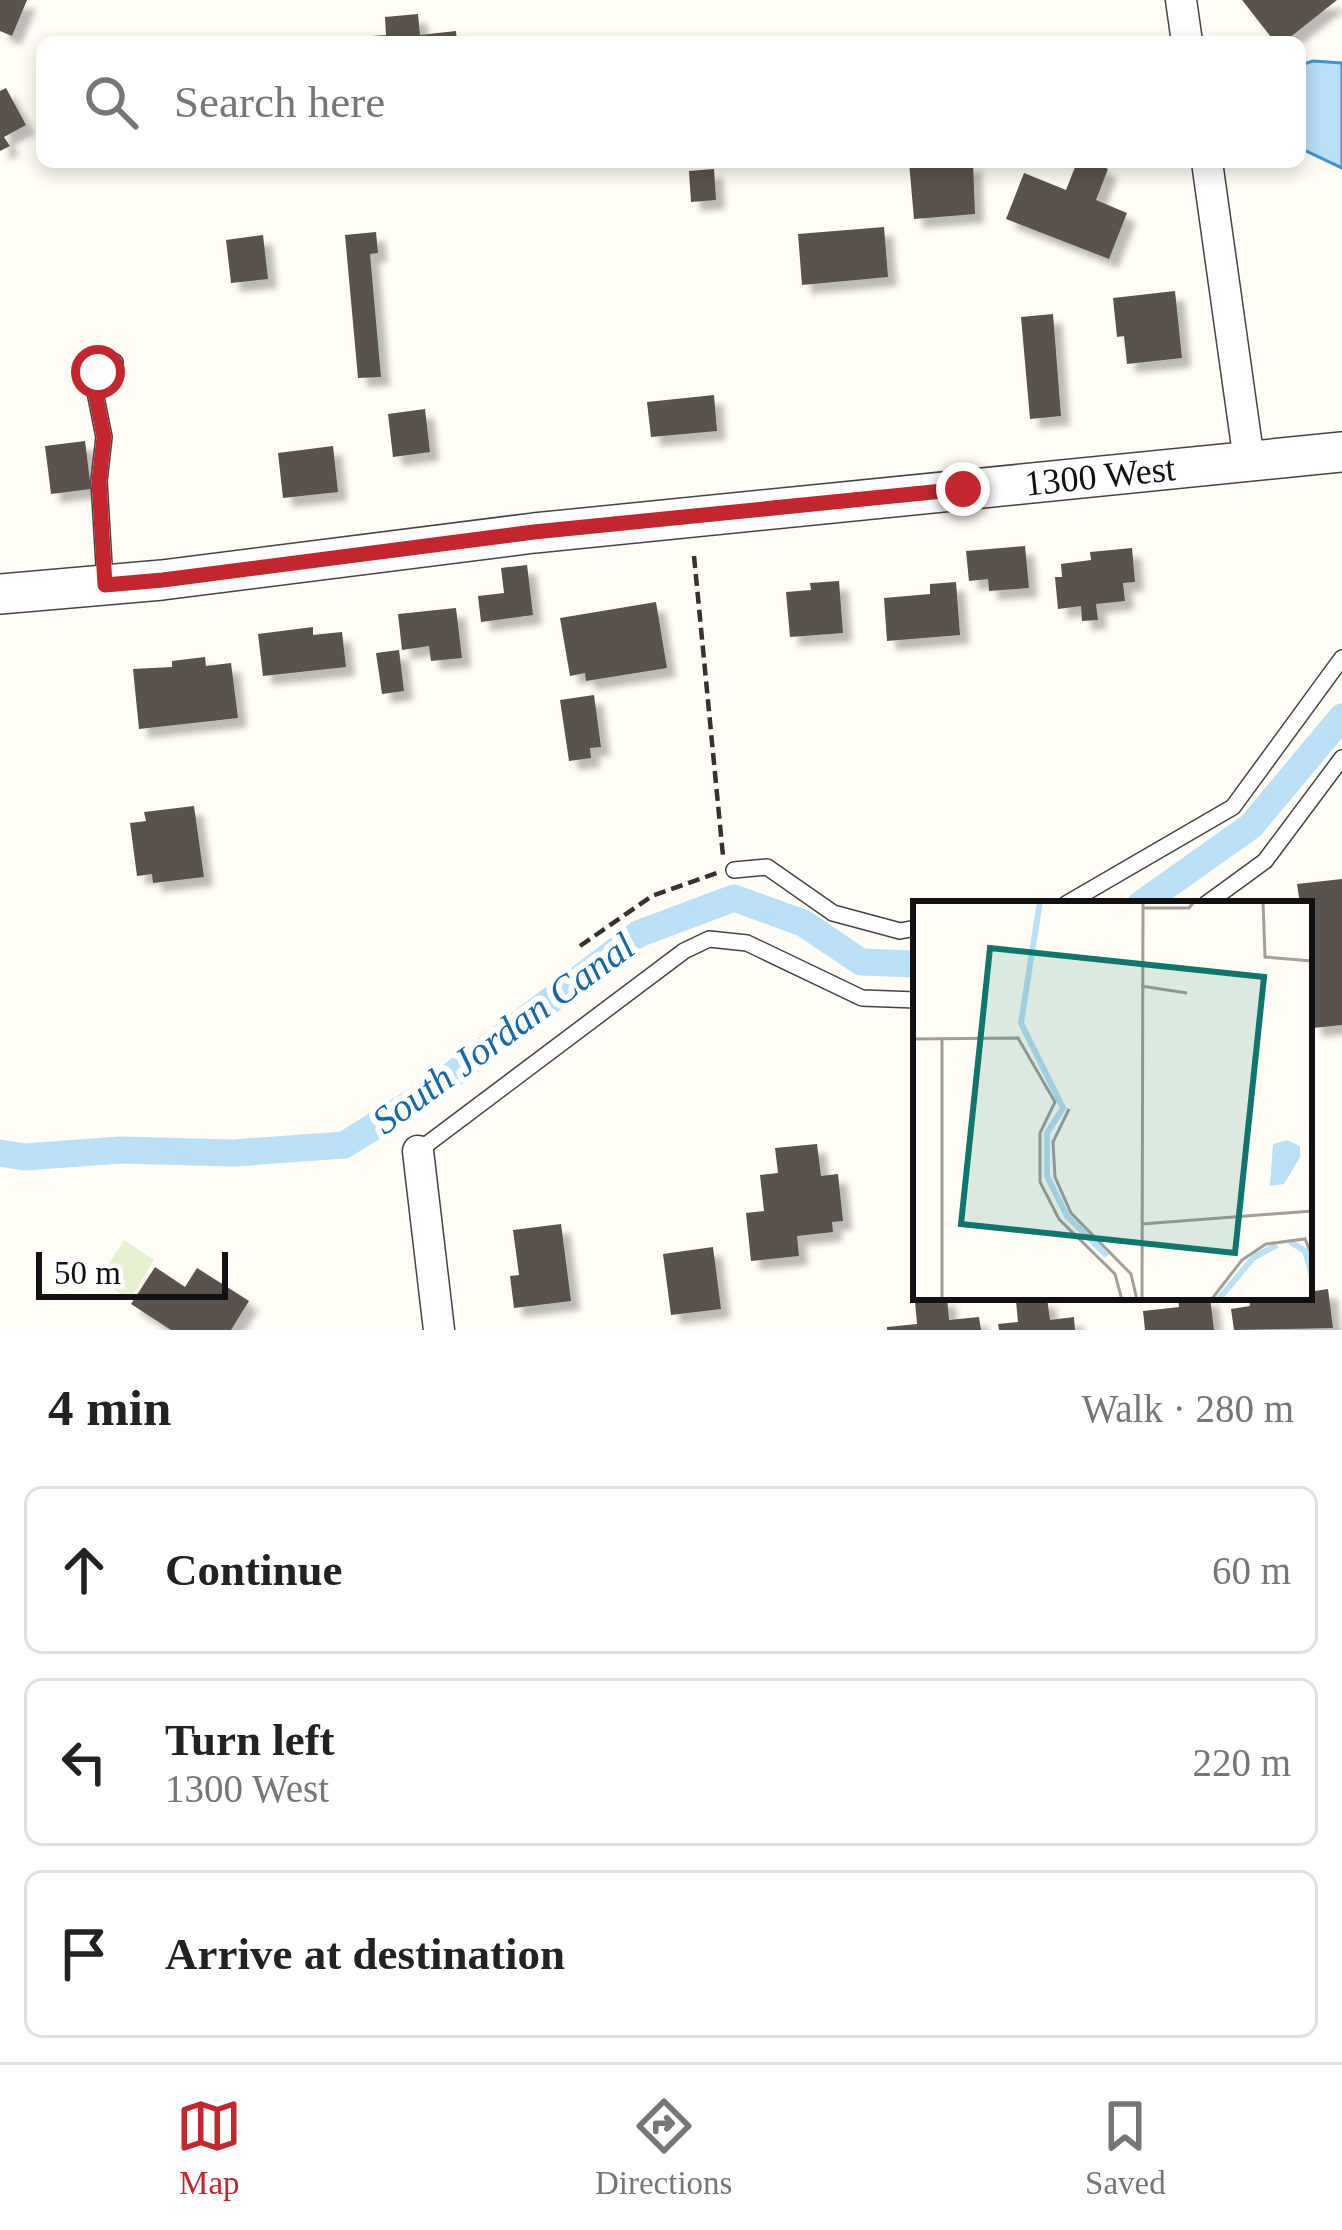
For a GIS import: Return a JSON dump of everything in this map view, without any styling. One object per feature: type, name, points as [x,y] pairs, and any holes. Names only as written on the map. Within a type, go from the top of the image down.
[{"type":"street","points":[[1180,0],[1186,36]]},
{"type":"street","points":[[1209,168],[1249,461]]},
{"type":"street","name":"1300 West","points":[[0,594],[163,580],[534,532],[1342,452]]},
{"type":"street","points":[[418,1151],[439,1330]]},
{"type":"lane","points":[[105,585],[99,481],[104,437],[94,387],[98,372],[115,362]]},
{"type":"lane","points":[[1071,901],[1232,807],[1342,658]]},
{"type":"lane","points":[[1210,901],[1265,861],[1342,758]]},
{"type":"lane","points":[[734,870],[767,867],[833,913],[900,931],[913,929]]},
{"type":"lane","points":[[418,1151],[684,951],[709,939],[748,943],[862,998],[913,1000]]},
{"type":"path","points":[[580,946],[652,896],[725,871],[694,556]]},
{"type":"green space","points":[[124,1240],[154,1260],[130,1300],[99,1280]]},
{"type":"water","points":[[1306,63],[1342,63],[1342,168],[1306,151]]},
{"type":"building","points":[[0,0],[27,0],[12,36],[0,31]]},
{"type":"building","points":[[1242,0],[1337,0],[1292,36],[1270,36]]},
{"type":"building","points":[[418,14],[420,35],[456,31],[456,36],[372,36],[386,35],[385,17]]},
{"type":"building","points":[[6,88],[26,125],[4,137],[10,146],[0,151],[0,91]]},
{"type":"building","points":[[910,168],[973,168],[975,214],[914,219]]},
{"type":"building","points":[[1075,168],[1108,169],[1096,200],[1127,213],[1109,259],[1006,219],[1024,173],[1066,190]]},
{"type":"building","points":[[714,169],[716,200],[691,202],[689,171]]},
{"type":"building","points":[[884,227],[888,277],[802,285],[798,234]]},
{"type":"building","points":[[376,232],[378,253],[370,254],[381,377],[358,378],[345,235]]},
{"type":"building","points":[[263,235],[268,279],[231,283],[226,240]]},
{"type":"building","points":[[1175,291],[1182,358],[1127,364],[1124,336],[1117,337],[1113,298]]},
{"type":"building","points":[[1053,314],[1061,416],[1030,419],[1021,317]]},
{"type":"building","points":[[714,395],[717,431],[651,437],[647,402]]},
{"type":"building","points":[[425,409],[430,452],[393,457],[388,414]]},
{"type":"building","points":[[85,441],[91,489],[51,494],[45,446]]},
{"type":"building","points":[[333,446],[338,492],[283,498],[278,453]]},
{"type":"building","points":[[1025,546],[1029,588],[989,591],[988,579],[969,581],[966,551]]},
{"type":"building","points":[[1132,548],[1135,582],[1123,583],[1125,601],[1096,604],[1098,620],[1082,621],[1081,606],[1058,609],[1055,577],[1062,577],[1061,564],[1091,560],[1090,552]]},
{"type":"building","points":[[527,565],[533,615],[481,622],[478,596],[504,593],[501,568]]},
{"type":"building","points":[[839,581],[843,633],[790,637],[786,592],[811,590],[810,583]]},
{"type":"building","points":[[956,582],[960,635],[887,641],[884,598],[930,594],[930,584]]},
{"type":"building","points":[[656,602],[667,668],[586,681],[585,673],[570,676],[560,618]]},
{"type":"building","points":[[456,608],[462,658],[431,661],[429,646],[402,650],[398,614]]},
{"type":"building","points":[[313,627],[313,635],[342,632],[346,667],[263,676],[258,634]]},
{"type":"building","points":[[399,650],[404,691],[382,694],[376,653]]},
{"type":"building","points":[[205,657],[206,666],[231,663],[238,718],[139,729],[133,669],[172,667],[172,661]]},
{"type":"building","points":[[594,695],[601,747],[590,748],[591,758],[569,761],[560,700]]},
{"type":"building","points":[[194,806],[204,877],[153,883],[152,874],[137,876],[130,823],[146,821],[144,812]]},
{"type":"building","points":[[1342,879],[1342,1025],[1313,1028],[1312,901],[1300,901],[1297,884]]},
{"type":"building","points":[[817,1144],[821,1176],[838,1174],[843,1221],[832,1222],[833,1232],[797,1236],[799,1256],[751,1261],[746,1213],[764,1211],[760,1175],[778,1173],[775,1148]]},
{"type":"building","points":[[561,1224],[571,1301],[514,1308],[510,1276],[519,1275],[513,1230]]},
{"type":"building","points":[[713,1247],[721,1309],[671,1315],[663,1254]]},
{"type":"building","points":[[155,1267],[185,1287],[197,1268],[249,1301],[231,1330],[171,1330],[131,1304]]},
{"type":"building","points":[[1328,1289],[1333,1328],[1234,1330],[1231,1309],[1250,1306],[1249,1300],[1312,1300],[1312,1292]]},
{"type":"building","points":[[947,1300],[949,1320],[979,1317],[981,1330],[887,1330],[917,1324],[915,1301]]},
{"type":"building","points":[[1047,1300],[1050,1320],[1074,1317],[1075,1330],[999,1330],[998,1324],[1018,1322],[1016,1301]]},
{"type":"building","points":[[1178,1300],[1210,1300],[1214,1330],[1145,1330],[1143,1311],[1179,1307]]},
{"type":"waterway","name":"South Jordan Canal","points":[[1145,901],[1251,826],[1342,717]]},
{"type":"waterway","name":"South Jordan Canal","points":[[0,1153],[25,1157],[120,1150],[234,1153],[344,1145],[431,1091],[638,934],[734,898],[803,923],[861,962],[913,964]]},
{"type":"route","points":[[98,372],[94,387],[104,437],[99,481],[105,585],[534,532],[963,489]]}]
